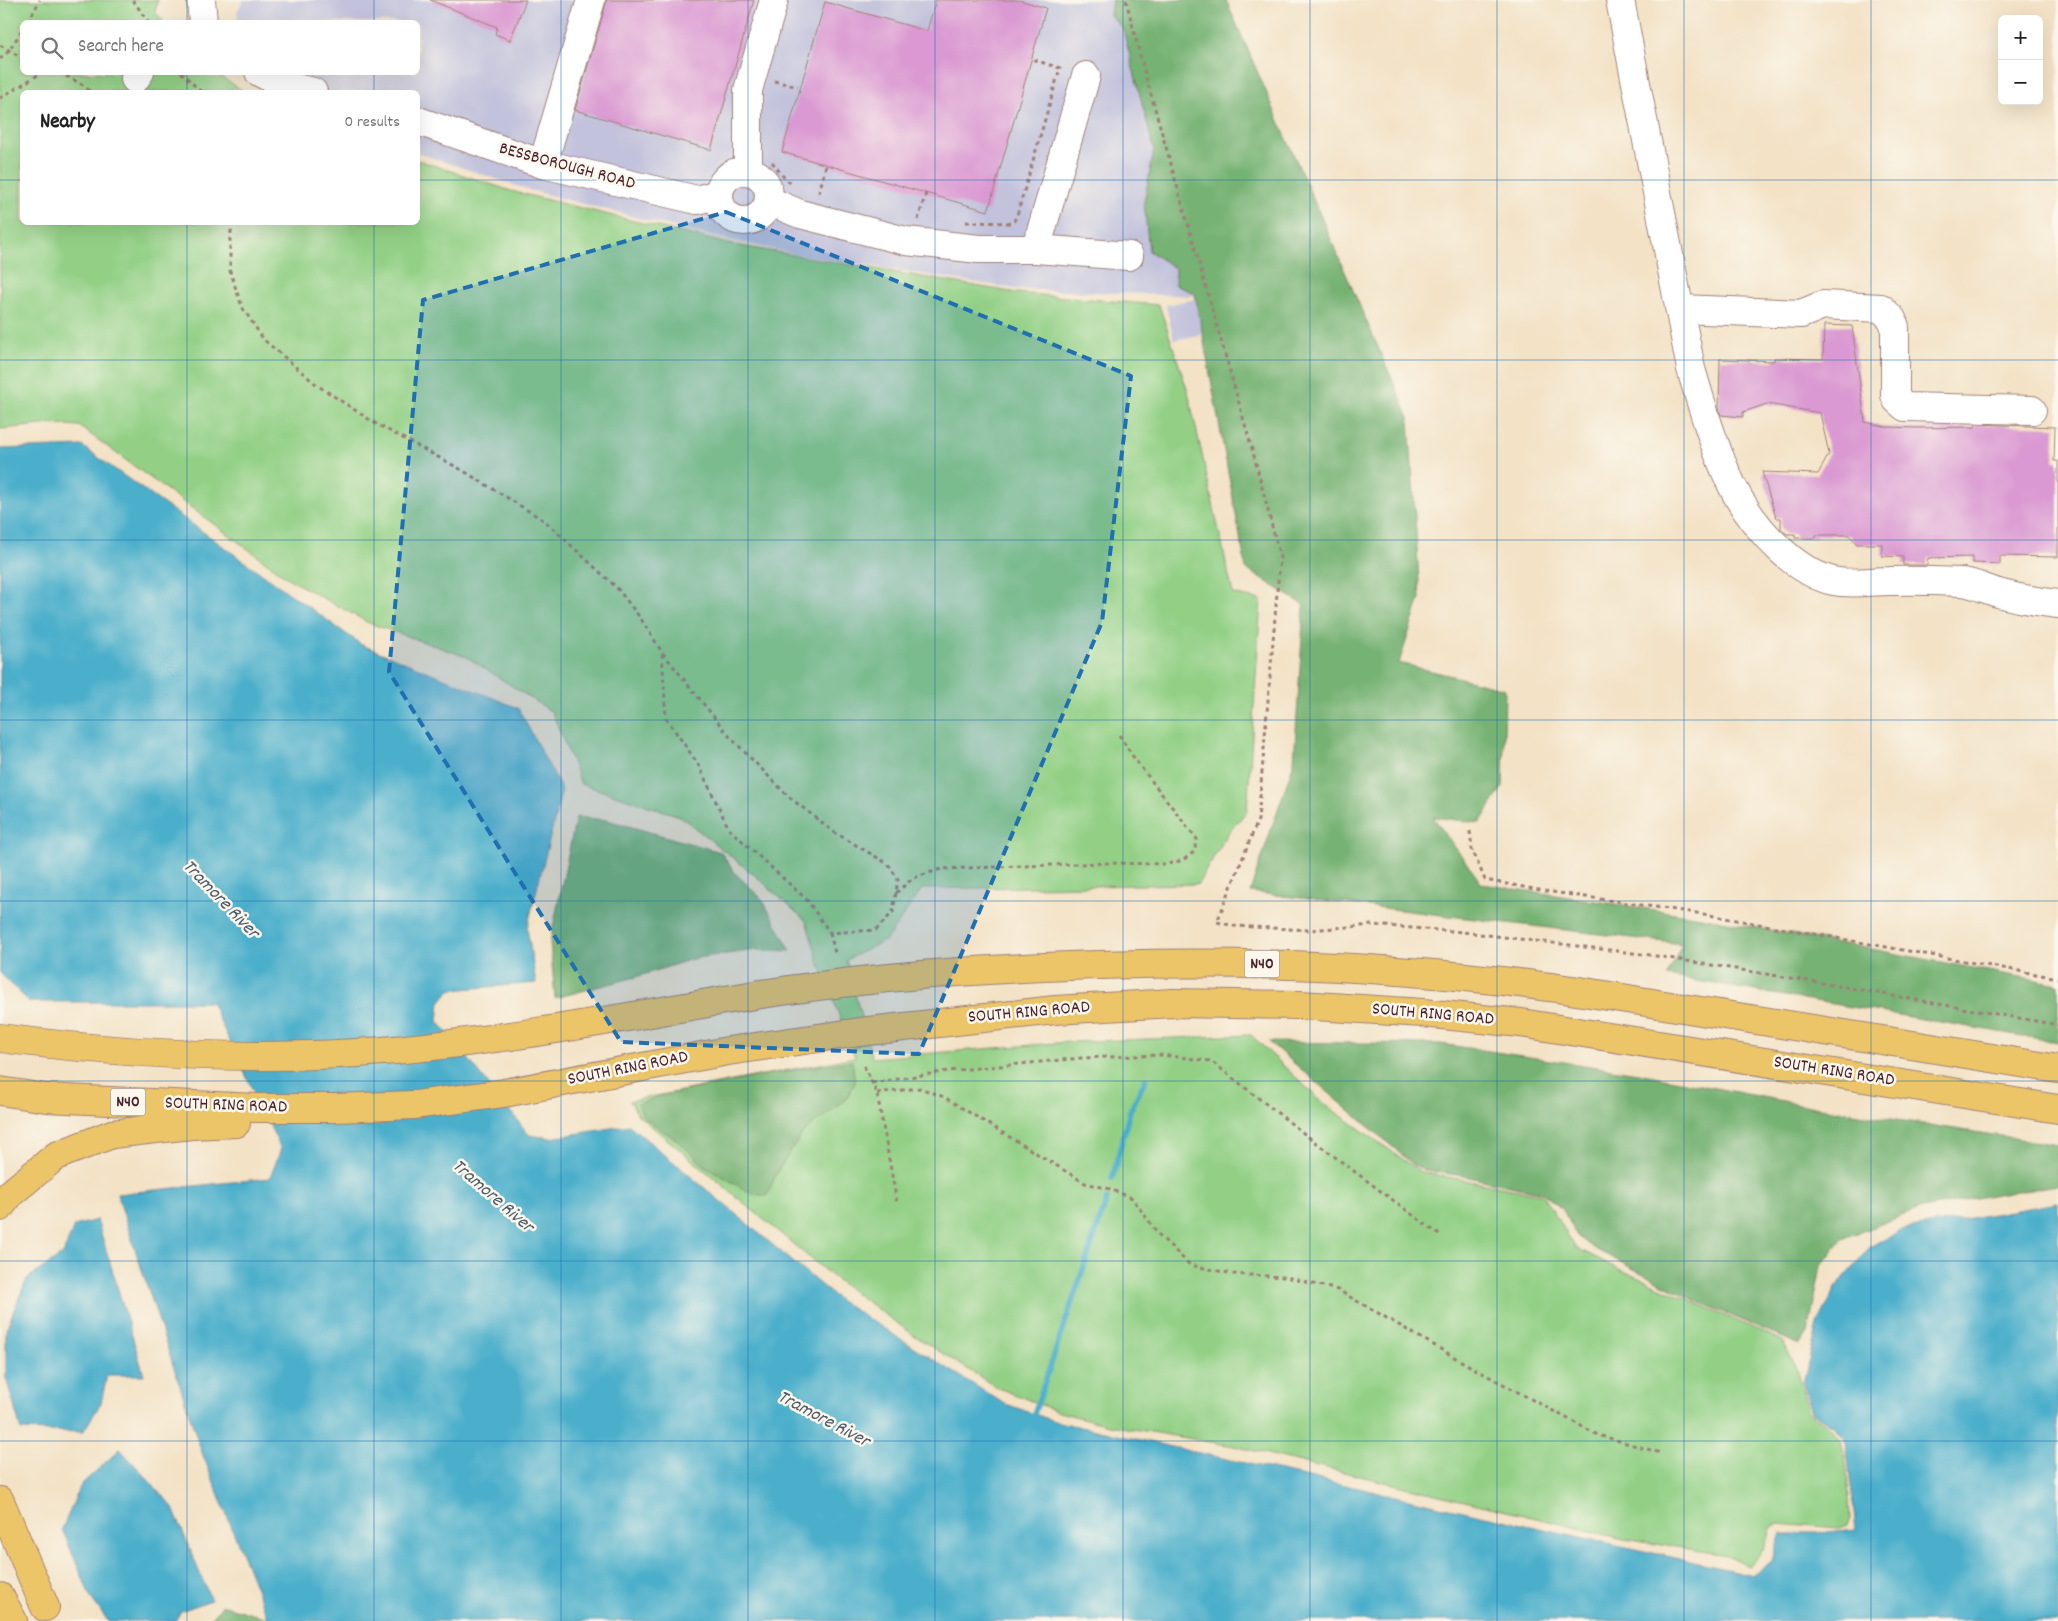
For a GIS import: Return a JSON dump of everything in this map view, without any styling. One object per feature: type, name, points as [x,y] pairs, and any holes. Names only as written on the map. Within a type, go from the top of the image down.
[{"type":"highway","name":"N40","points":[[0,1038],[65,1046],[219,1056],[302,1056],[389,1051],[465,1043],[760,994],[932,974],[1047,966],[1285,964],[1393,971],[1534,985],[2058,1069]]},
{"type":"highway","name":"SOUTH RING ROAD","points":[[0,1091],[46,1098],[263,1115],[335,1108],[414,1105],[504,1093],[728,1051],[897,1027],[1055,1010],[1173,1003],[1300,1005],[1521,1022],[2058,1109]]},
{"type":"highway","points":[[0,1208],[11,1193],[56,1156],[112,1134],[263,1115]]},
{"type":"highway","points":[[0,1500],[50,1614]]},
{"type":"highway","points":[[0,1531],[50,1614]]},
{"type":"highway","points":[[0,1597],[13,1621]]},
{"type":"street","points":[[202,0],[202,20]]},
{"type":"street","points":[[543,164],[591,0]]},
{"type":"street","points":[[759,166],[732,174],[720,186],[719,202],[728,217],[745,222],[753,220],[760,215],[769,201],[767,185],[762,178],[759,166],[748,90],[774,0]]},
{"type":"street","points":[[1620,0],[1681,309],[1691,369],[1704,412],[1733,486],[1745,508],[1770,539],[1797,564],[1820,577],[1848,583],[1891,581],[1965,582],[2020,599],[2058,604]]},
{"type":"street","points":[[264,75],[283,86],[303,90]]},
{"type":"street","points":[[1036,249],[1086,76]]},
{"type":"street","name":"BESSBOROUGH ROAD","points":[[420,122],[543,164],[697,200],[718,194]]},
{"type":"street","points":[[769,201],[800,214],[906,242],[979,249],[1036,249],[1129,256]]},
{"type":"street","points":[[1681,309],[1801,314],[1823,305],[1881,308],[1895,326],[1895,395],[1900,404],[1905,407],[2032,410]]},
{"type":"path","points":[[29,20],[40,0]]},
{"type":"path","points":[[133,0],[147,20]]},
{"type":"path","points":[[1126,0],[1142,63],[1254,456],[1280,557],[1258,820],[1217,922],[1234,926],[1310,930],[1373,925],[1463,932],[1650,955],[2058,1025]]},
{"type":"path","points":[[0,59],[9,51],[20,33]]},
{"type":"path","points":[[0,45],[20,57]]},
{"type":"path","points":[[963,222],[1011,223],[1018,212],[1060,68],[1031,60]]},
{"type":"path","points":[[0,98],[38,75]]},
{"type":"path","points":[[65,75],[84,85],[88,90]]},
{"type":"path","points":[[184,75],[199,90]]},
{"type":"path","points":[[765,79],[798,87]]},
{"type":"path","points":[[819,193],[826,165]]},
{"type":"path","points":[[759,166],[775,168],[786,180],[800,188]]},
{"type":"path","points":[[812,191],[828,195]]},
{"type":"path","points":[[918,220],[926,193]]},
{"type":"path","points":[[913,219],[923,220]]},
{"type":"path","points":[[232,225],[230,236],[230,272],[242,307],[264,340],[318,386],[373,422],[462,470],[545,521],[617,588],[641,619],[662,652],[730,738],[789,797],[834,832],[888,864],[898,879],[893,912],[876,930],[830,933]]},
{"type":"path","points":[[662,652],[666,718],[698,764],[729,830],[807,900],[830,933],[835,953]]},
{"type":"path","points":[[895,894],[913,878],[941,870],[1105,863],[1168,864],[1183,860],[1194,852],[1197,839],[1136,761],[1119,735]]},
{"type":"path","points":[[1470,830],[1472,849],[1485,880],[1508,886],[1703,914],[2058,978]]},
{"type":"path","points":[[872,1083],[948,1071],[1080,1058],[1161,1055],[1211,1061],[1311,1139],[1441,1236]]},
{"type":"path","points":[[864,1066],[877,1093],[896,1203]]},
{"type":"path","points":[[877,1093],[920,1088],[944,1098],[1085,1183],[1110,1189],[1132,1198],[1159,1235],[1190,1265],[1233,1274],[1286,1278],[1338,1290],[1475,1369],[1598,1435],[1661,1453]]},
{"type":"highlighted area","points":[[726,212],[1131,376],[1102,622],[919,1054],[621,1042],[389,672],[423,300]]},
{"type":"shaded area","points":[[243,0],[1123,0],[1199,296],[1016,289],[795,254],[662,224],[529,190],[420,154],[420,90],[312,90],[300,75],[420,75],[420,20],[238,20],[237,12]]},
{"type":"shaded area","points":[[1200,298],[1207,333],[1174,340],[1166,305]]},
{"type":"green space","points":[[0,0],[158,0],[155,12],[162,20],[20,20],[20,75],[218,75],[242,90],[20,90],[20,225],[420,225],[420,161],[511,191],[728,244],[1017,293],[1159,305],[1188,392],[1233,594],[1261,600],[1247,811],[1228,833],[1198,884],[922,889],[886,940],[846,960],[872,1058],[1069,1042],[1251,1035],[1323,1103],[1421,1172],[1543,1195],[1575,1247],[1612,1266],[1783,1341],[1799,1375],[1808,1412],[1832,1430],[1841,1444],[1846,1464],[1850,1519],[1848,1525],[1840,1528],[1779,1523],[1770,1528],[1760,1555],[1748,1566],[1727,1555],[1624,1539],[1234,1446],[1109,1425],[1059,1412],[996,1387],[915,1336],[834,1278],[638,1115],[630,1101],[855,1057],[818,960],[806,921],[756,876],[680,816],[581,784],[552,712],[467,657],[369,623],[292,581],[79,426],[52,424],[0,429]]},
{"type":"green space","points":[[1112,0],[1226,0],[1409,418],[1420,598],[1399,663],[1505,689],[1503,786],[1480,823],[1433,817],[1482,884],[1695,916],[2058,984],[2058,1042],[1667,976],[1682,944],[1250,892],[1294,762],[1304,605],[1246,569],[1195,293],[1175,285],[1175,268],[1149,251],[1144,202],[1154,150],[1123,29],[1110,15]]},
{"type":"green space","points":[[576,817],[607,820],[721,852],[734,872],[762,899],[791,951],[757,950],[696,958],[636,977],[555,998],[550,942]]},
{"type":"green space","points":[[1269,1042],[1441,1044],[1638,1073],[1814,1107],[2058,1145],[2058,1185],[1922,1208],[1842,1239],[1821,1266],[1808,1333],[1800,1345],[1690,1298],[1597,1250],[1577,1236],[1563,1210],[1543,1193],[1464,1176],[1424,1170],[1415,1166]]},
{"type":"green space","points":[[852,1061],[855,1083],[846,1099],[803,1133],[777,1172],[767,1196],[752,1194],[705,1166],[674,1138],[644,1118],[638,1104],[663,1095],[791,1070]]},
{"type":"green space","points":[[222,1605],[276,1621],[209,1621]]},
{"type":"water","name":"Tramore River","points":[[82,446],[362,645],[518,708],[562,790],[527,928],[536,983],[450,990],[440,1002],[438,1021],[529,1135],[551,1138],[629,1125],[840,1301],[1003,1403],[1054,1421],[1753,1575],[1772,1561],[1781,1533],[1819,1533],[1856,1529],[1846,1442],[1836,1428],[1811,1412],[1803,1383],[1819,1321],[1837,1286],[1869,1248],[1900,1230],[2058,1203],[2058,1621],[269,1621],[201,1450],[117,1194],[270,1178],[281,1149],[211,1002],[29,1002],[0,973],[0,449]]},
{"type":"water","points":[[97,1220],[144,1375],[107,1375],[101,1403],[83,1432],[21,1430],[6,1378],[6,1329],[27,1279],[63,1254],[74,1226]]},
{"type":"water","points":[[120,1449],[172,1506],[211,1600],[181,1611],[175,1621],[108,1621],[91,1598],[62,1529],[81,1485]]},
{"type":"building","points":[[430,0],[526,0],[510,40],[495,34],[497,27]]},
{"type":"building","points":[[607,0],[754,0],[711,150],[575,110]]},
{"type":"building","points":[[936,0],[1019,0],[1046,8],[988,211],[782,152],[825,2],[927,31]]},
{"type":"building","points":[[1824,325],[1852,326],[1865,422],[1887,427],[1917,428],[1975,427],[1976,424],[2055,427],[2054,461],[2058,461],[2058,557],[2000,556],[2000,564],[1973,563],[1973,557],[1928,558],[1927,565],[1903,565],[1903,557],[1882,556],[1882,544],[1857,544],[1849,535],[1816,535],[1816,538],[1795,538],[1795,534],[1787,534],[1781,529],[1781,518],[1776,518],[1762,472],[1818,474],[1829,454],[1820,413],[1767,404],[1743,412],[1743,417],[1721,415],[1719,407],[1720,359],[1774,361],[1774,358],[1823,359]]},
{"type":"waterway","points":[[1112,1179],[1130,1111],[1146,1079]]},
{"type":"waterway","points":[[1034,1414],[1107,1199]]}]
